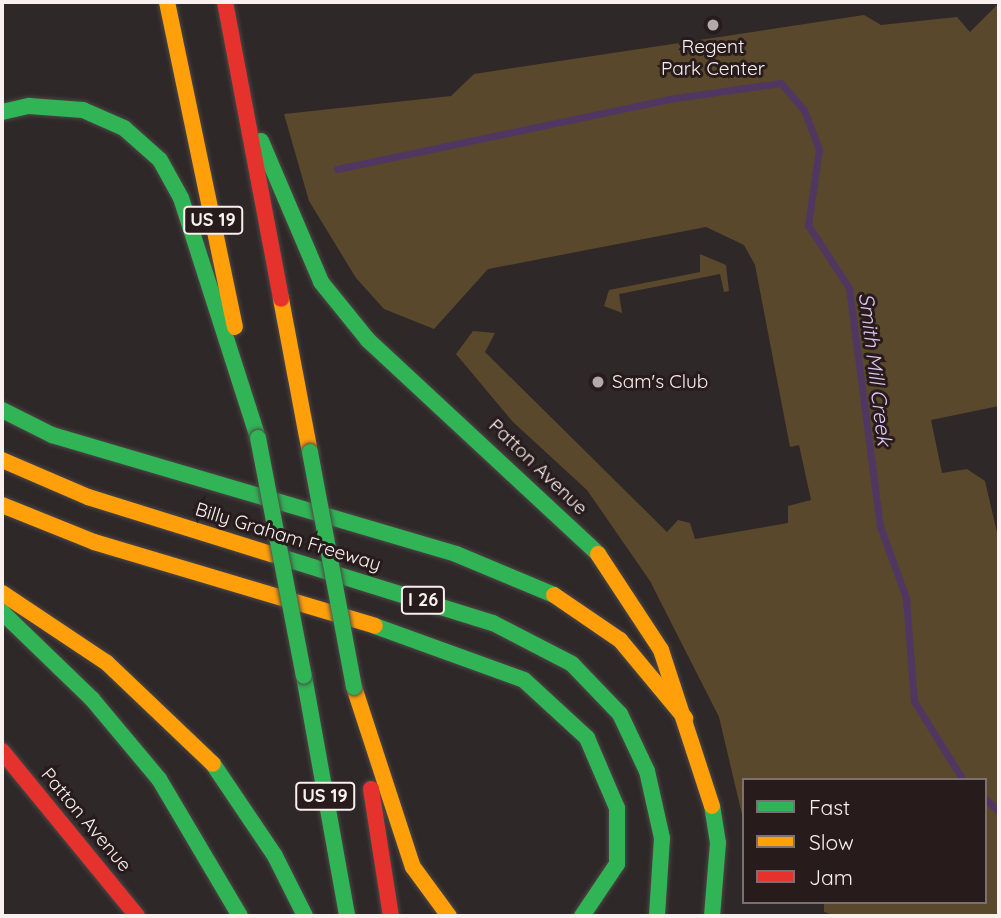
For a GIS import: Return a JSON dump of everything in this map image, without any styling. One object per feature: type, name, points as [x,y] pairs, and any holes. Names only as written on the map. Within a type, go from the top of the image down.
[{"type":"main road","name":"US 19","points":[[167,2],[258,438],[347,916]]},
{"type":"main road","name":"Patton Avenue","points":[[225,2],[354,687],[391,916]]},
{"type":"main road","name":"Patton Avenue","points":[[243,89],[321,282],[368,340],[610,565],[661,650],[708,781],[718,843],[712,916]]},
{"type":"main road","points":[[2,111],[29,106],[83,110],[124,128],[160,160],[181,198],[258,438]]},
{"type":"main road","points":[[2,396],[85,443]]},
{"type":"main road","points":[[2,410],[85,443],[456,554],[556,596],[620,640],[685,718]]},
{"type":"main road","name":"Billy Graham Freeway","points":[[2,460],[88,497],[493,623],[572,664],[620,715],[647,771],[662,838],[657,916]]},
{"type":"main road","points":[[2,505],[94,542],[434,644],[524,680],[587,738],[617,808],[617,864],[582,916]]},
{"type":"main road","points":[[2,593],[107,663],[205,753],[275,856],[304,916]]},
{"type":"main road","points":[[2,612],[92,699],[159,779],[240,916]]},
{"type":"main road","points":[[354,687],[413,867],[449,916]]},
{"type":"main road","name":"Patton Avenue","points":[[2,751],[137,916]]},
{"type":"shaded area","points":[[999,3],[999,406],[931,420],[942,473],[967,469],[985,481],[999,541],[999,916],[836,916],[824,912],[824,904],[987,904],[987,778],[742,778],[742,815],[719,717],[650,581],[587,490],[513,422],[456,354],[473,331],[495,333],[485,352],[667,532],[678,520],[690,523],[695,539],[788,523],[788,506],[811,500],[799,445],[790,447],[755,265],[744,245],[706,227],[488,269],[434,329],[384,309],[356,278],[309,201],[284,114],[451,96],[474,74],[864,15],[881,25],[957,17],[970,32]]},
{"type":"shaded area","points":[[700,254],[726,265],[729,291],[724,292],[720,274],[619,294],[622,313],[604,306],[609,290],[700,272]]},
{"type":"waterway","name":"Smith Mill Creek","points":[[337,169],[668,99],[781,83],[804,110],[819,149],[808,225],[849,288],[880,526],[906,598],[914,701],[962,778]]},
{"type":"waterway","name":"Smith Mill Creek","points":[[987,801],[999,811]]},
{"type":"traffic: fast","points":[[2,112],[29,106],[83,110],[124,128],[160,160],[181,198],[258,438]]},
{"type":"traffic: fast","points":[[261,141],[321,282],[368,340],[598,554]]},
{"type":"traffic: fast","points":[[2,410],[52,435],[456,554],[554,595]]},
{"type":"traffic: fast","points":[[258,438],[304,676]]},
{"type":"traffic: fast","points":[[310,452],[354,687]]},
{"type":"traffic: fast","points":[[271,554],[493,623],[572,664],[620,714],[647,771],[662,838],[657,916]]},
{"type":"traffic: fast","points":[[2,612],[92,699],[159,779],[240,916]]},
{"type":"traffic: fast","points":[[375,626],[524,680],[587,738],[617,808],[617,864],[582,916]]},
{"type":"traffic: fast","points":[[304,676],[347,916]]},
{"type":"traffic: fast","points":[[213,764],[275,856],[305,916]]},
{"type":"traffic: fast","points":[[712,806],[718,843],[712,916]]},
{"type":"traffic: slow","points":[[167,2],[235,327]]},
{"type":"traffic: slow","points":[[281,299],[310,452]]},
{"type":"traffic: slow","points":[[2,460],[88,497],[271,554]]},
{"type":"traffic: slow","points":[[2,505],[94,542],[375,626]]},
{"type":"traffic: slow","points":[[598,554],[661,650],[712,806]]},
{"type":"traffic: slow","points":[[2,593],[107,663],[213,764]]},
{"type":"traffic: slow","points":[[554,595],[620,640],[685,718]]},
{"type":"traffic: slow","points":[[354,687],[413,867],[449,916]]},
{"type":"traffic: jam","points":[[225,2],[281,299]]},
{"type":"traffic: jam","points":[[2,751],[137,916]]},
{"type":"traffic: jam","points":[[371,789],[391,916]]},
{"type":"place","name":"Regent Park Center","points":[[713,25]]},
{"type":"place","name":"Sam's Club","points":[[598,382]]}]
